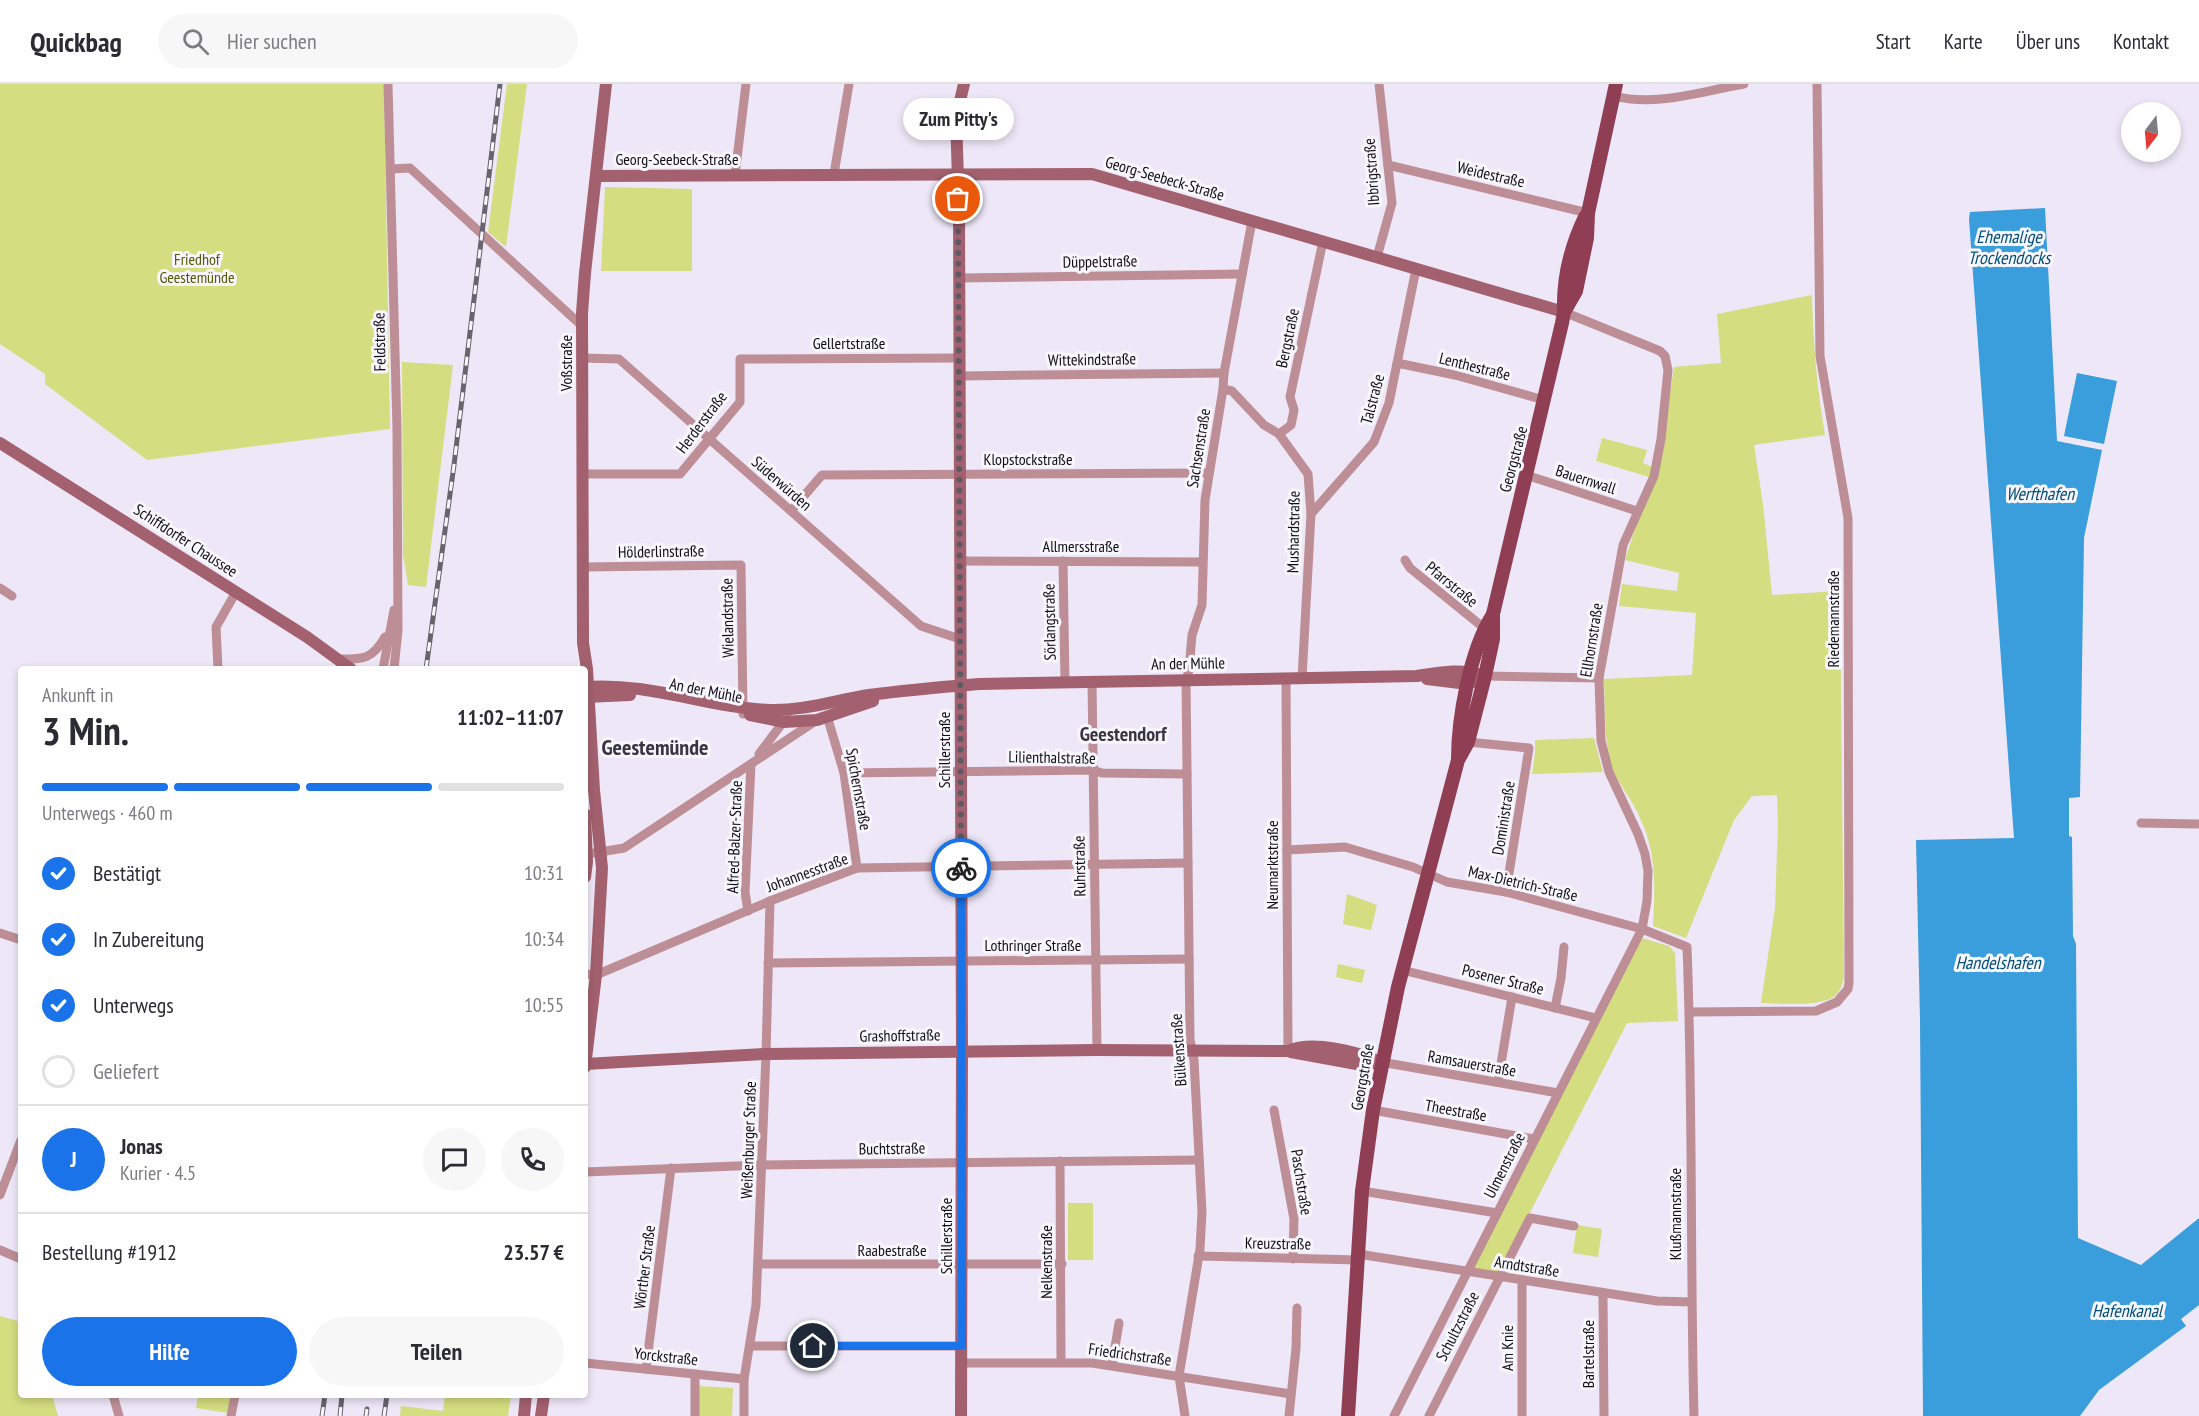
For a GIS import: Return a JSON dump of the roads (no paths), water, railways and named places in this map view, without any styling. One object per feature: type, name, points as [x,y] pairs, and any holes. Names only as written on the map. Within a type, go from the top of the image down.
[{"type":"main road","name":"Georgstraße","points":[[1458,760],[1468,742],[1485,676],[1493,639],[1493,614],[1564,312],[1565,284],[1577,235],[1588,213],[1615,90]]},
{"type":"main road","name":"Georgstraße","points":[[1347,1413],[1362,1191],[1372,1110],[1402,970],[1458,760],[1458,740],[1469,678],[1484,628],[1493,614]]},
{"type":"street","name":"Feldstraße","points":[[388,84],[397,429],[396,600],[398,630],[394,666]]},
{"type":"street","name":"Voßstraße","points":[[585,666],[582,326],[585,273],[606,84]]},
{"type":"street","points":[[735,176],[746,84]]},
{"type":"street","points":[[834,174],[849,84]]},
{"type":"street","name":"Schillerstraße","points":[[961,1416],[960,358],[956,118],[964,84]]},
{"type":"street","name":"Ibbrigstraße","points":[[1377,257],[1392,203],[1378,84]]},
{"type":"street","points":[[1615,90],[1629,99],[1648,100],[1744,84]]},
{"type":"street","name":"Riedemannstraße","points":[[1690,1012],[1815,1011],[1838,1002],[1848,989],[1849,982],[1848,518],[1820,356],[1816,84]]},
{"type":"street","name":"Weidestraße","points":[[1388,165],[1588,213]]},
{"type":"street","points":[[390,169],[410,168],[582,326]]},
{"type":"street","name":"Georg-Seebeck-Straße","points":[[596,176],[1092,174],[1564,312],[1660,351],[1665,356]]},
{"type":"street","name":"Sachsenstraße","points":[[1186,680],[1192,635],[1202,605],[1205,500],[1224,373],[1252,221]]},
{"type":"street","name":"Bergstraße","points":[[1279,434],[1291,425],[1294,410],[1290,397],[1323,241]]},
{"type":"street","name":"Talstraße","points":[[1311,514],[1374,442],[1389,403],[1416,269]]},
{"type":"street","name":"Düppelstraße","points":[[959,278],[1242,274]]},
{"type":"street","name":"Ellhornstraße","points":[[1642,928],[1647,901],[1648,871],[1638,834],[1609,772],[1601,741],[1599,678],[1619,558],[1637,511],[1654,476],[1661,439],[1668,370],[1665,356]]},
{"type":"street","name":"Süderwürden","points":[[582,358],[619,359],[921,626],[960,639]]},
{"type":"street","name":"Gellertstraße","points":[[740,359],[960,358]]},
{"type":"street","name":"Herderstraße","points":[[582,474],[680,474],[740,402],[740,359]]},
{"type":"street","name":"Lenthestraße","points":[[1397,363],[1455,375],[1544,400]]},
{"type":"street","name":"Wittekindstraße","points":[[960,376],[1224,373]]},
{"type":"street","name":"Mushardstraße","points":[[1223,389],[1232,391],[1264,425],[1279,434],[1308,474],[1311,514],[1302,678]]},
{"type":"street","name":"Schiffdorfer Chaussee","points":[[0,443],[236,592],[347,666]]},
{"type":"street","name":"Klopstockstraße","points":[[791,511],[822,475],[1209,473]]},
{"type":"street","name":"Bauernwall","points":[[1526,476],[1637,511]]},
{"type":"street","name":"Pfarrstraße","points":[[1405,560],[1410,568],[1484,628]]},
{"type":"street","name":"Allmersstraße","points":[[960,561],[1202,562]]},
{"type":"street","name":"Sörlangstraße","points":[[1063,561],[1065,682]]},
{"type":"street","name":"Hölderlinstraße","points":[[583,567],[741,565]]},
{"type":"street","name":"Wielandstraße","points":[[741,565],[743,711]]},
{"type":"street","points":[[0,588],[12,596]]},
{"type":"street","points":[[218,666],[216,627],[236,592]]},
{"type":"street","name":"Feldstraße","points":[[382,666],[396,600]]},
{"type":"street","name":"Feldstraße","points":[[338,659],[367,657],[381,645],[388,633]]},
{"type":"street","name":"Voßstraße","points":[[579,666],[583,643]]},
{"type":"street","name":"An der Mühle","points":[[743,711],[793,710],[868,695],[960,686],[1092,681],[1417,676],[1458,671],[1469,678],[1485,676]]},
{"type":"street","points":[[1485,676],[1599,678]]},
{"type":"street","name":"Neumarktstraße","points":[[1286,678],[1288,1051]]},
{"type":"street","name":"Bülkenstraße","points":[[1185,1416],[1179,1376],[1198,1256],[1202,1212],[1194,1060],[1190,1040],[1186,680]]},
{"type":"street","name":"Ruhrstraße","points":[[1092,681],[1096,1050]]},
{"type":"street","name":"An der Mühle","points":[[588,692],[648,696],[743,711],[784,722],[822,718],[875,701],[960,686]]},
{"type":"street","points":[[753,762],[793,710]]},
{"type":"street","points":[[590,853],[624,848],[822,718]]},
{"type":"street","name":"Spichernstraße","points":[[822,718],[844,773],[857,868]]},
{"type":"street","name":"Doministraße","points":[[1468,742],[1529,748],[1506,892]]},
{"type":"street","name":"Voßstraße","points":[[588,746],[590,853]]},
{"type":"street","name":"Alfred-Balzer-Straße","points":[[748,911],[745,892],[753,762]]},
{"type":"street","name":"Lilienthalstraße","points":[[844,773],[1093,770],[1102,774],[1187,774]]},
{"type":"street","points":[[2141,823],[2199,824]]},
{"type":"street","points":[[588,837],[590,853],[602,868],[590,974],[588,1020]]},
{"type":"street","name":"Max-Dietrich-Straße","points":[[1287,850],[1345,847],[1429,873],[1447,882],[1506,892],[1642,928],[1687,947],[1690,1012]]},
{"type":"street","name":"Johannesstraße","points":[[590,974],[857,868],[1188,863]]},
{"type":"street","name":"Weißenburger Straße","points":[[744,1416],[744,1379],[756,1305],[770,901]]},
{"type":"street","name":"Ulmenstraße","points":[[1394,1416],[1642,928]]},
{"type":"street","points":[[0,933],[18,939]]},
{"type":"street","points":[[1555,1008],[1564,947]]},
{"type":"street","name":"Lothringer Straße","points":[[768,963],[1189,959]]},
{"type":"street","name":"Posener Straße","points":[[1402,970],[1596,1018]]},
{"type":"street","points":[[1498,1083],[1512,997]]},
{"type":"street","name":"Klußmannstraße","points":[[1690,1012],[1691,1302],[1694,1416]]},
{"type":"street","name":"Grashoffstraße","points":[[588,1065],[766,1054],[1096,1050],[1288,1051],[1297,1055],[1362,1065],[1381,1062]]},
{"type":"street","name":"Ramsauerstraße","points":[[1381,1062],[1558,1093]]},
{"type":"street","name":"Paschstraße","points":[[1274,1110],[1294,1219],[1293,1259]]},
{"type":"street","name":"Theestraße","points":[[1372,1110],[1534,1139]]},
{"type":"street","points":[[0,1195],[18,1148]]},
{"type":"street","name":"Buchtstraße","points":[[588,1172],[762,1165],[1199,1160]]},
{"type":"street","name":"Nelkenstraße","points":[[1060,1161],[1061,1362]]},
{"type":"street","name":"Wörther Straße","points":[[646,1369],[671,1168]]},
{"type":"street","points":[[1362,1191],[1497,1213]]},
{"type":"street","name":"Schultzstraße","points":[[1429,1416],[1530,1218],[1574,1226]]},
{"type":"street","points":[[0,1250],[18,1258]]},
{"type":"street","name":"Kreuzstraße","points":[[1198,1256],[1293,1259],[1358,1257]]},
{"type":"street","name":"Arndtstraße","points":[[1358,1257],[1467,1271],[1657,1301],[1691,1302]]},
{"type":"street","name":"Raabestraße","points":[[758,1264],[1062,1264]]},
{"type":"street","name":"Am Knie","points":[[1522,1280],[1522,1416]]},
{"type":"street","name":"Bartelstraße","points":[[1603,1293],[1604,1416]]},
{"type":"street","points":[[1289,1416],[1296,1348],[1297,1308]]},
{"type":"street","points":[[1112,1365],[1119,1323]]},
{"type":"street","points":[[750,1346],[962,1346]]},
{"type":"street","name":"Friedrichstraße","points":[[962,1363],[1061,1362],[1112,1365],[1291,1394]]},
{"type":"street","name":"Yorckstraße","points":[[588,1363],[744,1379]]},
{"type":"street","points":[[695,1374],[695,1416]]},
{"type":"street","points":[[114,1398],[119,1416]]},
{"type":"street","points":[[231,1416],[234,1398]]},
{"type":"street","points":[[524,1416],[526,1398]]},
{"type":"street","points":[[541,1416],[544,1398]]},
{"type":"water","points":[[2045,208],[2057,441],[2102,450],[2084,538],[2080,797],[2069,798],[2069,836],[2072,837],[2073,936],[2076,944],[2078,1238],[2141,1265],[2199,1218],[2199,1305],[2181,1319],[2186,1326],[2099,1390],[2080,1416],[1923,1416],[1920,1020],[1916,840],[2014,838],[1969,219],[1970,212]]},
{"type":"water","points":[[2077,373],[2117,381],[2104,444],[2064,436]]},
{"type":"railway","points":[[426,666],[454,465],[500,84]]},
{"type":"railway","points":[[322,1416],[325,1398]]},
{"type":"railway","points":[[340,1416],[342,1398]]},
{"type":"railway","points":[[384,1416],[387,1398]]},
{"type":"railway","points":[[366,1416],[367,1409]]},
{"type":"place","name":"Zum Pitty's","points":[[958,199]]},
{"type":"district","name":"Geestendorf","points":[[1123,734]]},
{"type":"district","name":"Geestemünde","points":[[655,747]]},
{"type":"water label","name":"Ehemalige Trockendocks","points":[[2009,247]]},
{"type":"water label","name":"Werfthafen","points":[[2040,494]]},
{"type":"water label","name":"Handelshafen","points":[[1998,963]]},
{"type":"water label","name":"Hafenkanal","points":[[2127,1311]]},
{"type":"park label","name":"Friedhof Geestemünde","points":[[197,268]]}]
